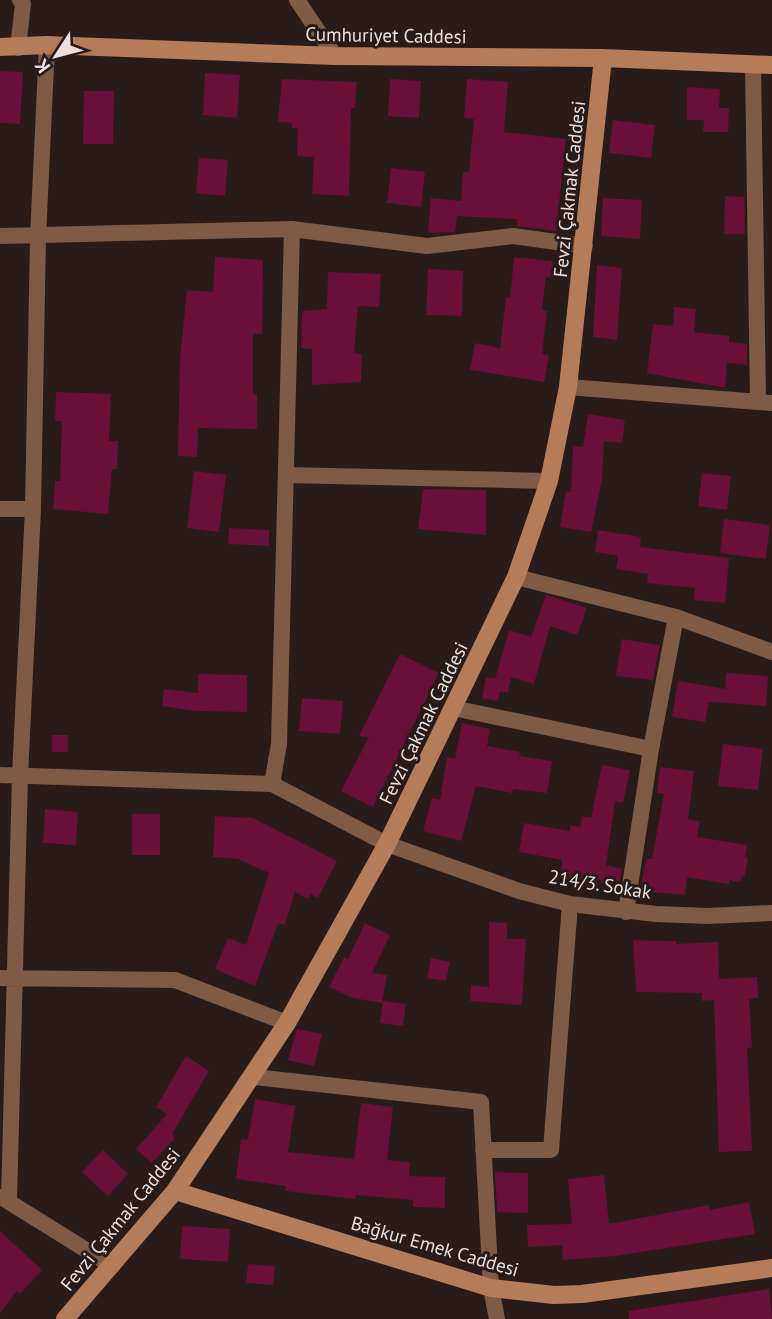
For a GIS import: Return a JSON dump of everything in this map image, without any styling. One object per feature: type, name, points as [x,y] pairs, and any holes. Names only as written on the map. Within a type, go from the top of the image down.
[{"type":"main road","name":"Cumhuriyet Caddesi","points":[[9,47],[335,56],[603,58],[772,65]]},
{"type":"main road","name":"Fevzi Çakmak Caddesi","points":[[65,1319],[175,1191],[254,1077],[287,1023],[387,844],[516,577],[548,481],[568,387],[603,58]]},
{"type":"main road","name":"Bağkur Emek Caddesi","points":[[175,1191],[491,1287],[554,1295],[582,1294],[772,1268]]},
{"type":"street","points":[[9,47],[23,4],[20,0]]},
{"type":"street","points":[[297,0],[335,56]]},
{"type":"street","points":[[47,46],[37,237],[33,509],[8,978],[4,1198],[112,1266]]},
{"type":"street","points":[[568,387],[765,402],[753,65]]},
{"type":"street","points":[[0,775],[272,784],[279,744],[292,229]]},
{"type":"street","points":[[0,236],[292,229],[427,246],[513,236],[585,246]]},
{"type":"street","points":[[286,475],[548,481]]},
{"type":"street","points":[[0,509],[33,509]]},
{"type":"street","points":[[516,577],[676,617],[772,652]]},
{"type":"street","points":[[626,912],[651,749],[676,617]]},
{"type":"street","points":[[453,708],[651,749]]},
{"type":"street","name":"214/3. Sokak","points":[[272,784],[387,844],[519,891],[570,904],[626,912],[708,916],[772,913]]},
{"type":"street","points":[[483,1150],[551,1150],[570,904]]},
{"type":"street","points":[[8,978],[175,980],[287,1023]]},
{"type":"street","points":[[254,1077],[481,1102],[491,1287],[497,1319]]},
{"type":"building","points":[[0,71],[23,72],[20,124],[0,123]]},
{"type":"building","points":[[205,73],[240,75],[237,118],[203,115]]},
{"type":"building","points":[[282,79],[357,82],[355,108],[351,108],[349,196],[312,194],[314,157],[297,156],[298,128],[292,128],[292,123],[278,122]]},
{"type":"building","points":[[390,79],[421,81],[419,118],[388,116]]},
{"type":"building","points":[[467,79],[508,82],[504,132],[566,139],[556,231],[517,226],[517,219],[457,216],[455,232],[428,233],[431,198],[461,201],[463,172],[469,172],[474,119],[464,118]]},
{"type":"building","points":[[687,87],[720,89],[719,108],[729,108],[728,132],[703,132],[704,120],[687,120]]},
{"type":"building","points":[[84,91],[114,91],[113,144],[83,144]]},
{"type":"building","points":[[613,120],[655,125],[651,158],[609,153]]},
{"type":"building","points":[[199,158],[228,160],[225,196],[196,193]]},
{"type":"building","points":[[391,168],[425,172],[421,207],[387,203]]},
{"type":"building","points":[[725,196],[744,197],[745,234],[724,234]]},
{"type":"building","points":[[603,198],[642,200],[640,239],[601,236]]},
{"type":"building","points":[[215,257],[263,260],[262,334],[253,334],[253,394],[257,394],[257,429],[198,428],[197,457],[178,456],[180,358],[187,290],[213,292]]},
{"type":"building","points":[[514,257],[553,261],[552,278],[546,277],[542,310],[547,311],[542,354],[549,355],[544,382],[470,370],[475,343],[500,348],[506,297],[510,298]]},
{"type":"building","points":[[597,265],[622,268],[617,340],[593,337]]},
{"type":"building","points":[[428,269],[463,271],[462,316],[426,315]]},
{"type":"building","points":[[328,272],[381,274],[379,307],[358,306],[354,353],[362,354],[361,382],[312,385],[312,349],[301,348],[302,311],[327,309]]},
{"type":"building","points":[[674,307],[696,309],[694,332],[729,336],[729,342],[747,344],[747,365],[727,363],[725,388],[647,373],[653,324],[673,326]]},
{"type":"building","points":[[56,392],[111,394],[109,441],[118,441],[117,469],[112,469],[108,514],[53,509],[55,481],[60,481],[62,421],[55,421]]},
{"type":"building","points":[[588,414],[625,420],[622,443],[604,441],[602,480],[591,532],[560,527],[566,491],[571,492],[573,446],[583,447]]},
{"type":"building","points":[[194,471],[226,475],[219,532],[187,528]]},
{"type":"building","points":[[702,473],[731,476],[727,510],[698,506]]},
{"type":"building","points":[[423,489],[486,490],[486,535],[418,529]]},
{"type":"building","points":[[724,519],[770,525],[766,559],[720,553]]},
{"type":"building","points":[[229,528],[269,530],[269,546],[228,544]]},
{"type":"building","points":[[598,530],[641,537],[640,547],[729,558],[725,603],[694,600],[695,588],[647,583],[648,574],[616,569],[618,556],[595,552]]},
{"type":"building","points":[[546,595],[587,608],[577,635],[550,626],[534,684],[511,677],[508,693],[500,691],[498,701],[482,698],[486,677],[495,679],[509,630],[531,637]]},
{"type":"building","points":[[622,639],[660,645],[653,680],[616,676]]},
{"type":"building","points":[[400,654],[439,673],[373,807],[341,791],[369,737],[359,736]]},
{"type":"building","points":[[726,673],[768,676],[766,706],[709,702],[705,722],[672,717],[678,681],[725,689]]},
{"type":"building","points":[[198,674],[247,675],[247,712],[197,711],[162,706],[164,689],[198,693]]},
{"type":"building","points":[[302,698],[343,701],[340,734],[299,731]]},
{"type":"building","points":[[462,723],[490,729],[487,746],[520,752],[519,756],[552,761],[547,793],[513,789],[512,793],[476,786],[461,841],[423,831],[432,798],[440,800],[447,757],[455,759]]},
{"type":"building","points":[[52,735],[68,735],[68,752],[52,752]]},
{"type":"building","points":[[723,744],[763,749],[758,790],[718,786]]},
{"type":"building","points":[[602,765],[630,770],[623,803],[615,801],[606,865],[622,869],[619,887],[600,883],[601,880],[561,876],[562,860],[519,852],[524,823],[570,831],[570,825],[580,827],[582,816],[591,818]]},
{"type":"building","points":[[660,767],[694,771],[688,819],[700,821],[697,837],[747,845],[745,876],[742,875],[740,882],[729,880],[729,884],[687,877],[685,895],[640,891],[646,859],[652,859],[664,794],[657,793]]},
{"type":"building","points":[[45,809],[78,812],[76,845],[43,843]]},
{"type":"building","points":[[132,814],[160,814],[160,855],[132,855]]},
{"type":"building","points":[[215,816],[253,818],[337,861],[318,898],[311,894],[308,899],[295,892],[285,925],[278,923],[255,986],[215,969],[228,938],[246,945],[269,873],[238,859],[213,857]]},
{"type":"building","points":[[489,922],[507,923],[507,939],[526,939],[522,1005],[470,1001],[471,985],[489,987]]},
{"type":"building","points":[[365,923],[390,935],[372,973],[387,975],[382,1003],[353,998],[329,987],[344,957],[348,959]]},
{"type":"building","points":[[633,940],[676,941],[676,944],[718,942],[719,979],[757,977],[758,998],[749,999],[752,1048],[747,1048],[752,1151],[719,1152],[714,1000],[702,1001],[702,993],[636,992]]},
{"type":"building","points":[[431,958],[450,962],[446,981],[427,978]]},
{"type":"building","points":[[383,1001],[406,1004],[403,1026],[380,1023]]},
{"type":"building","points":[[297,1029],[322,1034],[314,1066],[288,1060]]},
{"type":"building","points":[[186,1056],[209,1071],[172,1134],[175,1138],[152,1163],[136,1149],[167,1114],[156,1107]]},
{"type":"building","points":[[255,1099],[295,1106],[288,1152],[354,1159],[361,1103],[393,1107],[387,1160],[410,1162],[409,1176],[445,1177],[445,1208],[413,1207],[413,1200],[356,1195],[355,1199],[285,1191],[286,1186],[236,1179],[241,1139],[248,1140]]},
{"type":"building","points":[[103,1150],[128,1174],[108,1196],[82,1172]]},
{"type":"building","points":[[495,1172],[528,1173],[528,1213],[497,1212]]},
{"type":"building","points":[[604,1175],[609,1224],[709,1205],[710,1210],[749,1202],[755,1234],[616,1256],[563,1260],[562,1245],[528,1247],[527,1225],[572,1224],[568,1179]]},
{"type":"building","points":[[182,1226],[230,1229],[228,1262],[180,1259]]},
{"type":"building","points":[[0,1231],[42,1270],[20,1294],[17,1291],[0,1313]]},
{"type":"building","points":[[248,1264],[275,1266],[273,1285],[246,1283]]},
{"type":"building","points":[[769,1289],[772,1319],[629,1319],[628,1311]]}]
